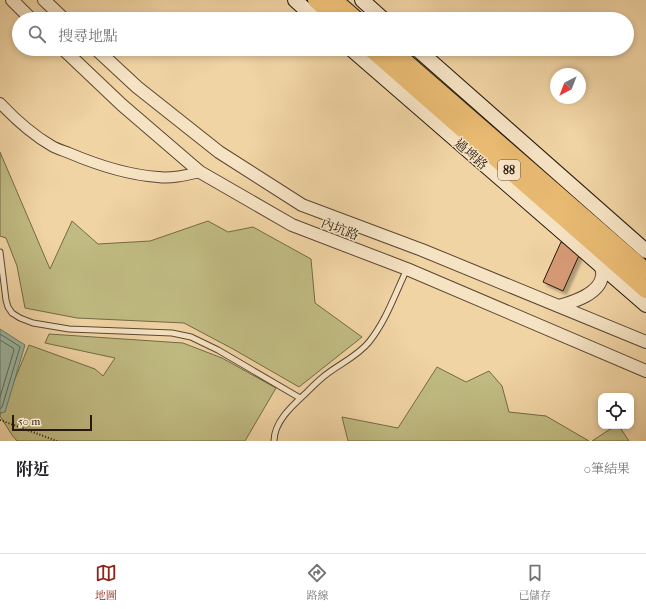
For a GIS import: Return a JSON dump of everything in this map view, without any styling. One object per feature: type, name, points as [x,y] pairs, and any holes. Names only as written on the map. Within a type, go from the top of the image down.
[{"type":"highway","points":[[316,0],[329,12]]},
{"type":"highway","points":[[334,0],[348,12]]},
{"type":"highway","name":"88","points":[[379,56],[646,290]]},
{"type":"highway","name":"88","points":[[399,56],[646,271]]},
{"type":"main road","points":[[295,0],[308,12]]},
{"type":"main road","points":[[362,0],[375,12]]},
{"type":"main road","name":"過埤路","points":[[359,56],[646,306]]},
{"type":"main road","points":[[425,56],[646,251]]},
{"type":"street","points":[[12,0],[24,12]]},
{"type":"street","points":[[44,0],[57,12]]},
{"type":"street","name":"內坑路","points":[[70,56],[122,105],[200,172],[292,225],[407,269],[646,371]]},
{"type":"street","name":"內坑路","points":[[104,56],[137,87],[219,152],[302,205],[422,250],[646,342]]},
{"type":"street","points":[[0,103],[10,114],[52,146],[83,159],[123,171],[159,178],[181,176],[200,172]]},
{"type":"street","points":[[559,306],[582,299],[591,293],[601,281],[601,266]]},
{"type":"lane","points":[[0,252],[6,300],[12,313],[20,318],[33,323],[69,329],[172,333],[191,337],[218,350],[300,398]]},
{"type":"lane","points":[[274,441],[274,436],[280,423],[289,409],[323,377],[350,359],[368,344],[381,326],[407,269]]},
{"type":"path","points":[[0,420],[57,441]]},
{"type":"shaded area","points":[[0,152],[50,269],[72,221],[98,244],[150,241],[208,221],[228,232],[253,227],[311,259],[315,303],[362,337],[299,387],[184,323],[77,318],[25,308],[17,266],[6,238],[0,236]]},
{"type":"shaded area","points":[[49,334],[183,343],[222,358],[276,388],[245,441],[17,441],[0,415],[29,345],[95,369],[103,376],[115,358],[45,343]]},
{"type":"shaded area","points":[[437,367],[466,382],[489,371],[502,386],[509,412],[546,416],[589,441],[348,441],[342,417],[398,428]]},
{"type":"shaded area","points":[[610,429],[621,429],[629,441],[592,441]]},
{"type":"water","points":[[0,329],[25,345],[5,412],[0,413]]},
{"type":"building","points":[[561,242],[581,251],[563,291],[543,282]]}]
